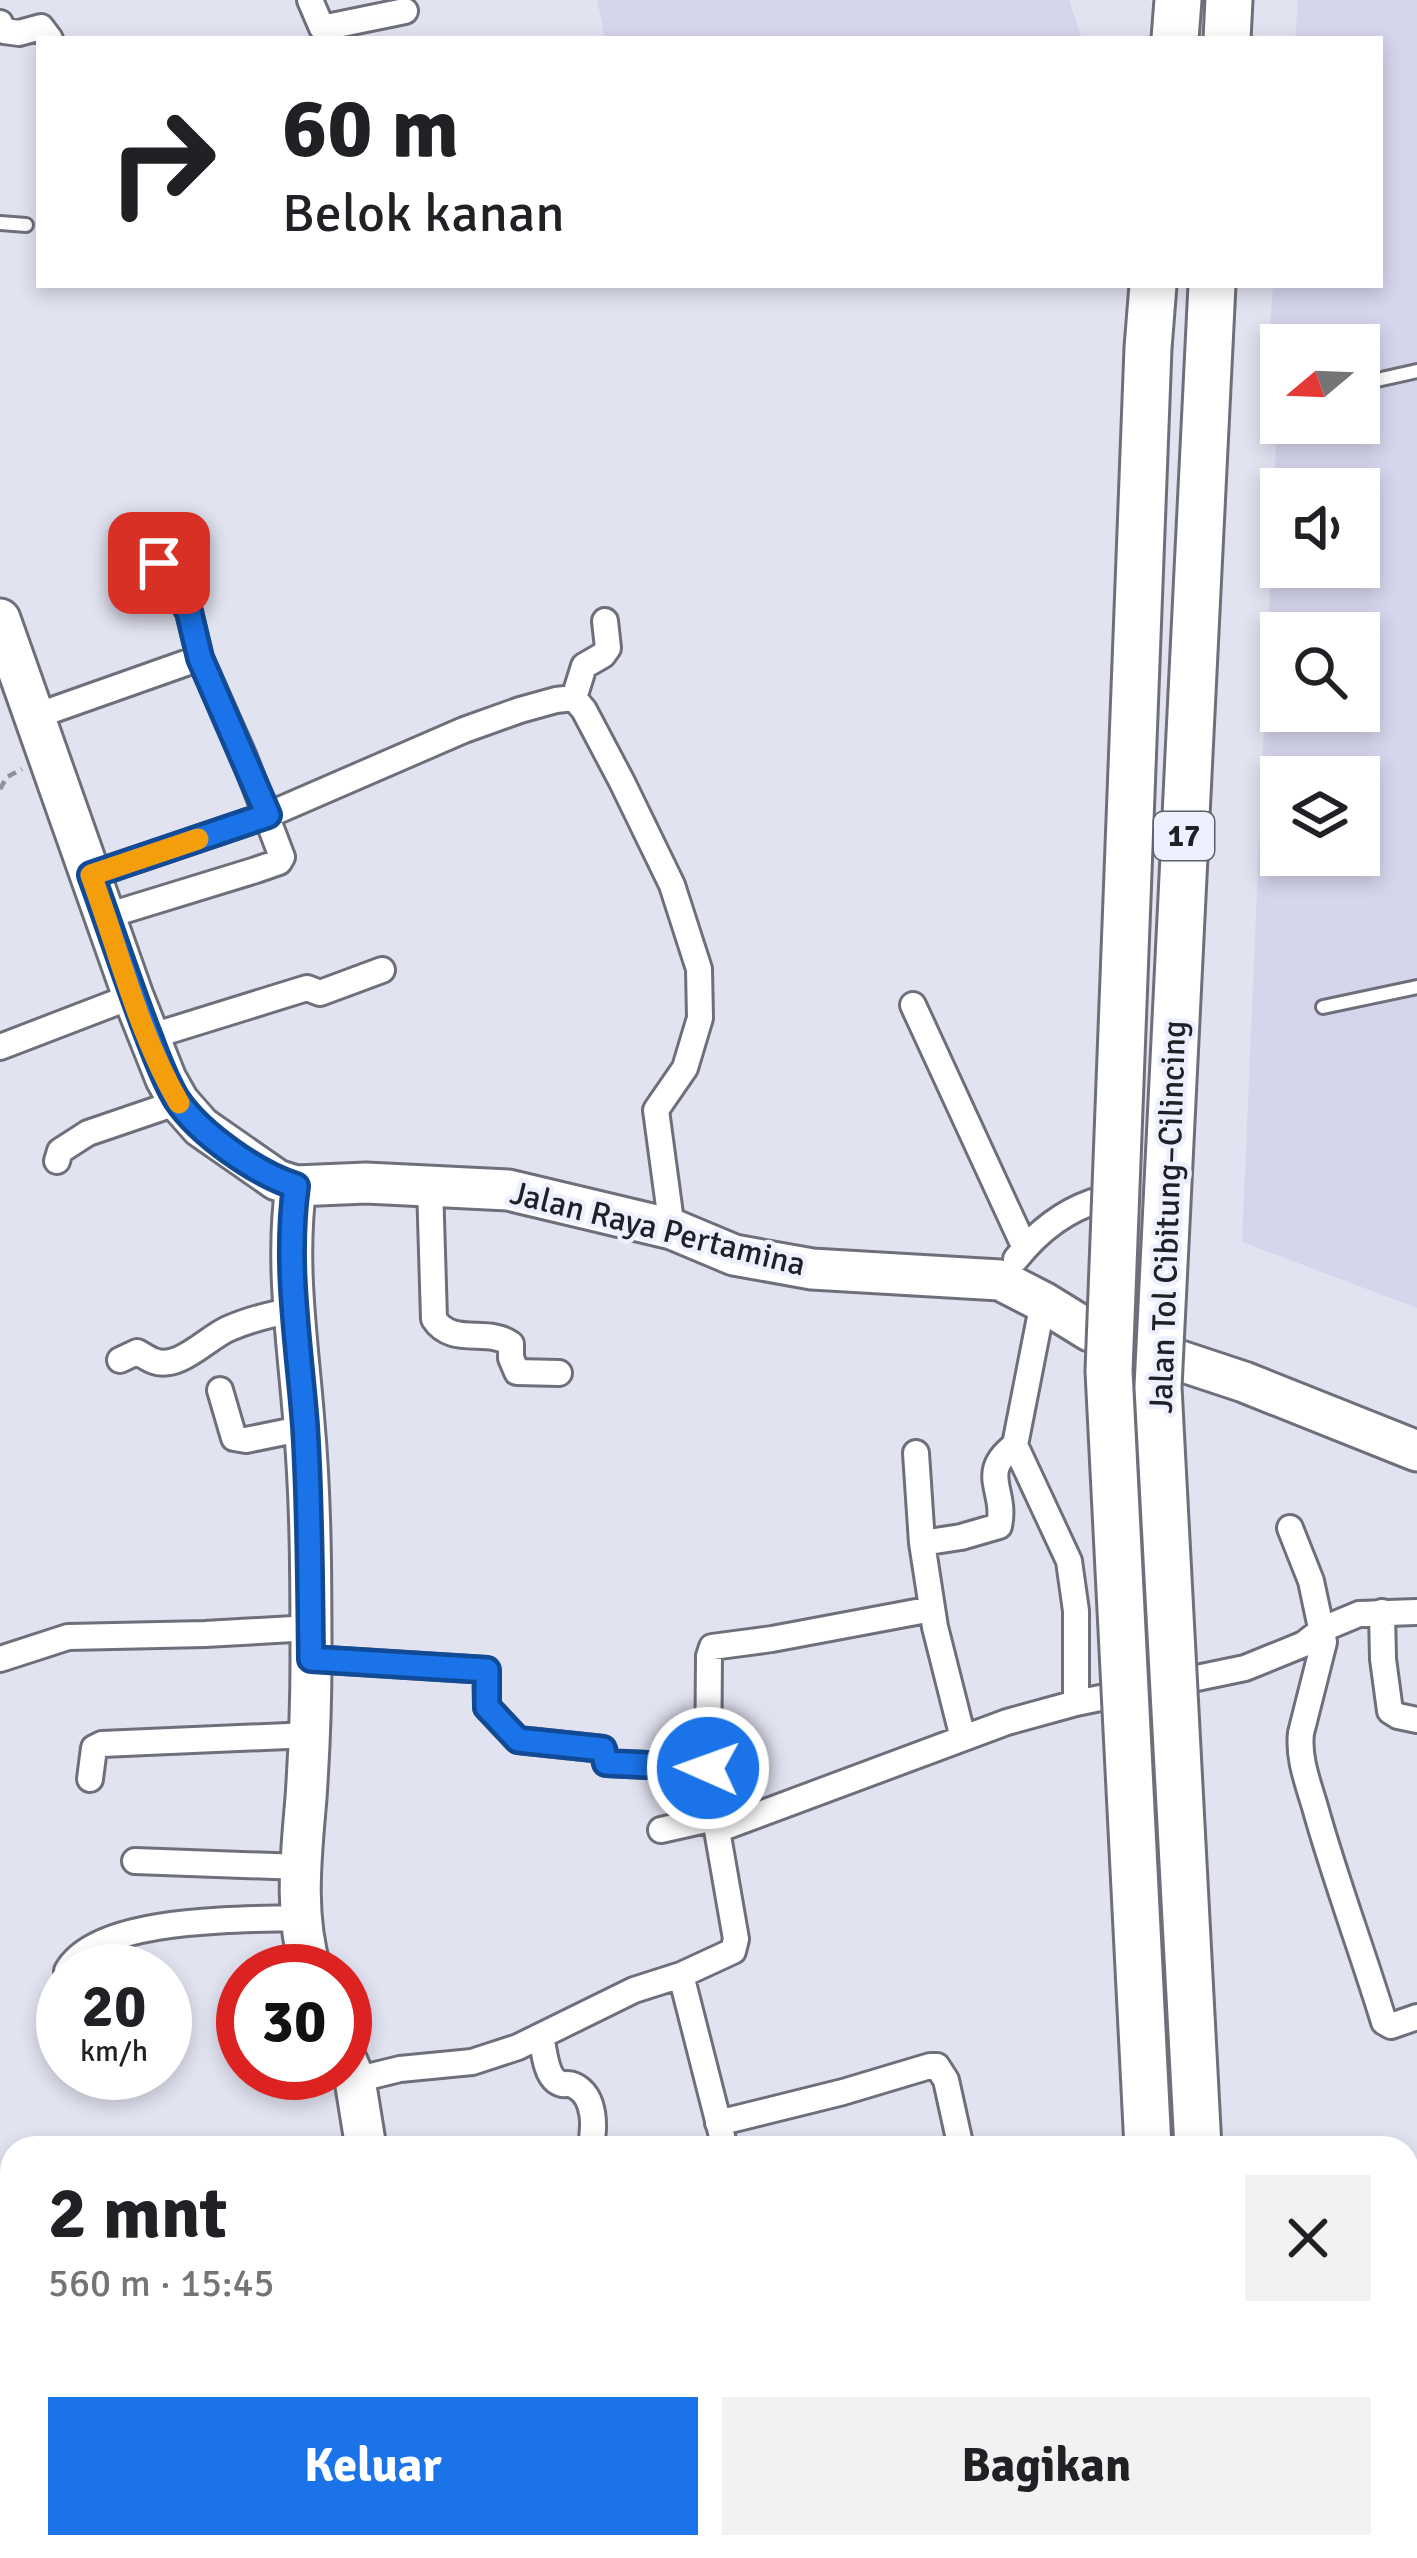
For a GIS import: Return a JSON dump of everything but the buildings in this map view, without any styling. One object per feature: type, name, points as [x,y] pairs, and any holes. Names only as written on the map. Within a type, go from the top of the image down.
[{"type":"highway","points":[[1174,36],[1178,0]]},
{"type":"highway","points":[[1227,36],[1229,0]]},
{"type":"highway","name":"Jalan Tol Cibitung–Cilincing","points":[[1147,2136],[1109,1371],[1153,288]]},
{"type":"highway","name":"Jalan Tol Cibitung–Cilincing","points":[[1197,2136],[1158,1387],[1212,288]]},
{"type":"main road","points":[[0,619],[133,996],[178,1102],[201,1127],[244,1159],[296,1186],[290,1227],[305,1428],[311,1643],[300,1867],[299,1918],[305,1944]]},
{"type":"main road","name":"Jalan Raya Pertamina","points":[[296,1186],[366,1183],[508,1190],[672,1229],[734,1255],[812,1269],[1000,1280],[1090,1331],[1244,1382],[1417,1450]]},
{"type":"main road","points":[[356,2100],[364,2136]]},
{"type":"street","points":[[310,0],[322,28],[405,11]]},
{"type":"street","points":[[0,23],[10,34],[40,27],[48,36]]},
{"type":"street","points":[[106,916],[279,862],[282,857],[200,658],[189,612],[159,563]]},
{"type":"street","points":[[574,698],[584,666],[608,648],[605,621]]},
{"type":"street","points":[[33,717],[200,658]]},
{"type":"street","points":[[91,875],[268,815],[464,730],[574,698]]},
{"type":"street","points":[[574,698],[672,885],[699,969],[700,1018],[685,1068],[656,1110],[672,1229]]},
{"type":"street","points":[[149,1037],[307,988],[320,992],[382,970]]},
{"type":"street","points":[[0,1046],[133,996]]},
{"type":"street","points":[[913,1005],[1025,1248]]},
{"type":"street","points":[[57,1161],[60,1151],[88,1133],[178,1102]]},
{"type":"street","points":[[430,1185],[434,1319],[440,1328],[451,1334],[504,1338],[512,1344],[517,1372],[559,1373]]},
{"type":"street","points":[[1000,1280],[1031,1239],[1066,1213],[1102,1199]]},
{"type":"street","points":[[1043,1302],[1015,1445],[1069,1561],[1076,1611],[1076,1703]]},
{"type":"street","points":[[120,1360],[137,1352],[162,1363],[175,1360],[225,1330],[294,1310]]},
{"type":"street","points":[[220,1390],[234,1438],[246,1440],[305,1428]]},
{"type":"street","points":[[922,1543],[999,1526],[995,1466],[1015,1445]]},
{"type":"street","points":[[916,1453],[932,1609],[963,1738]]},
{"type":"street","points":[[1290,1528],[1323,1629],[1323,1648],[1301,1733],[1302,1760],[1384,2022],[1391,2026],[1417,2017]]},
{"type":"street","points":[[372,2068],[472,2062],[518,2048],[634,1990],[733,1951],[736,1939],[708,1768],[712,1647],[932,1609]]},
{"type":"street","points":[[1382,1612],[1390,1711],[1417,1720]]},
{"type":"street","points":[[661,1830],[716,1824],[1007,1722],[1245,1668],[1359,1614],[1417,1612]]},
{"type":"street","points":[[0,1659],[68,1637],[205,1634],[311,1643],[487,1670],[487,1707],[518,1740],[603,1749],[606,1763],[708,1768]]},
{"type":"street","points":[[90,1779],[91,1756],[102,1744],[310,1735]]},
{"type":"street","points":[[135,1861],[300,1867]]},
{"type":"street","points":[[102,1944],[147,1928],[299,1918]]},
{"type":"street","points":[[681,1975],[722,2136]]},
{"type":"street","points":[[541,2036],[550,2074],[556,2081],[577,2087],[588,2100],[593,2136]]},
{"type":"street","points":[[718,2123],[938,2066],[946,2080],[954,2136]]},
{"type":"lane","points":[[0,223],[26,225]]},
{"type":"lane","points":[[1380,379],[1417,371]]},
{"type":"lane","points":[[1323,1006],[1417,987]]},
{"type":"shaded area","points":[[597,0],[1069,0],[1081,36],[604,36]]},
{"type":"shaded area","points":[[1298,0],[1417,0],[1417,1308],[1242,1242],[1260,819],[1260,876],[1380,876],[1380,756],[1263,756],[1264,732],[1380,732],[1380,612],[1269,612],[1270,588],[1380,588],[1380,468],[1275,468],[1276,444],[1380,444],[1380,324],[1270,324],[1273,288],[1383,288],[1383,36],[1295,36]]},
{"type":"slow traffic","points":[[179,1103],[133,996],[91,875],[198,839]]},
{"type":"route","points":[[159,563],[189,612],[200,658],[268,815],[91,875],[133,996],[178,1102],[201,1127],[244,1159],[296,1186],[290,1227],[305,1428],[311,1659],[487,1670],[487,1707],[518,1740],[603,1749],[606,1763],[708,1768]]}]
